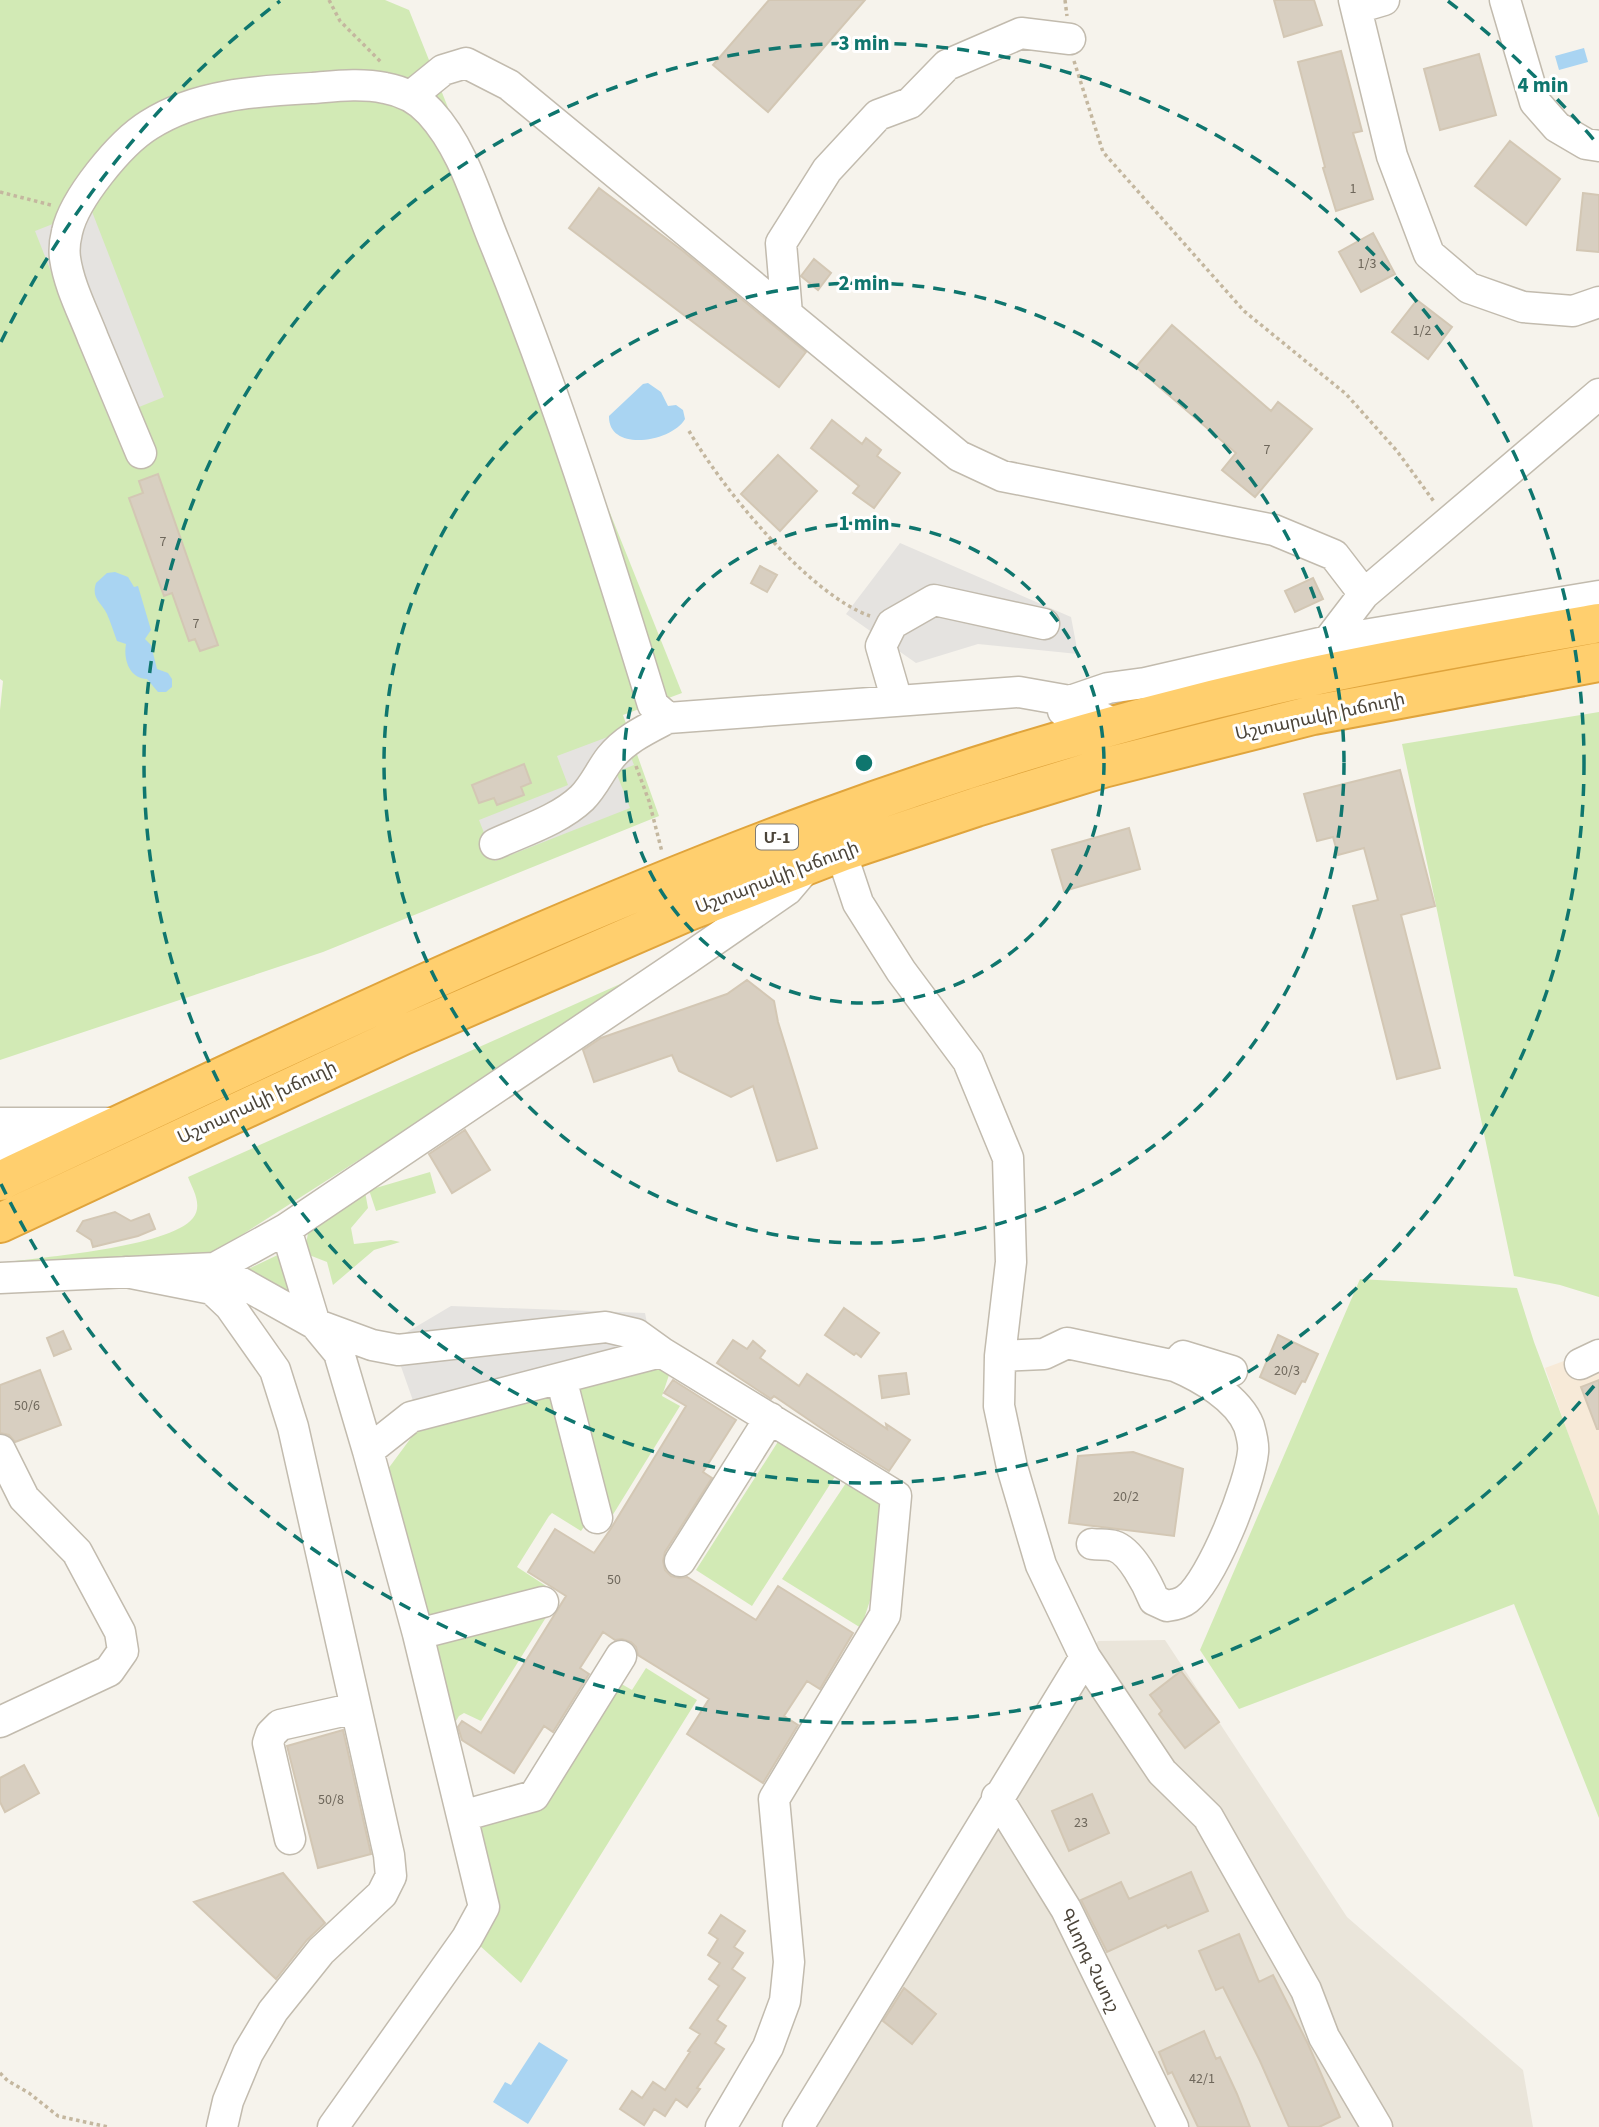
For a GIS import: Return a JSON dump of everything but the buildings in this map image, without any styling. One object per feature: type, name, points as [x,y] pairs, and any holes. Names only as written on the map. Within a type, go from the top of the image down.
[{"type":"highway","name":"Աշտարակի խճուղի","points":[[0,1181],[387,1000],[668,878],[825,819],[1037,748],[1116,725],[1305,678],[1599,623]]},
{"type":"highway","name":"Աշտարակի խճուղի","points":[[0,1223],[403,1035],[686,912],[825,858],[1103,768],[1286,722],[1599,662]]},
{"type":"street","points":[[1505,0],[1535,102],[1557,127],[1586,144],[1599,146]]},
{"type":"street","points":[[1365,3],[1392,156],[1429,254],[1469,288],[1524,307],[1573,312],[1599,302]]},
{"type":"street","points":[[787,314],[781,243],[827,170],[878,115],[910,103],[947,65],[1021,33],[1070,39]]},
{"type":"street","points":[[411,96],[443,70],[466,63],[509,85],[959,456],[1002,476],[1275,530],[1334,555],[1364,594]]},
{"type":"street","points":[[141,453],[73,289],[64,256],[66,234],[73,211],[86,191],[121,147],[149,124],[187,106],[270,90],[354,85],[386,88],[411,96],[429,111],[451,140],[474,187],[545,369],[580,471],[653,705],[668,718]]},
{"type":"street","points":[[1328,641],[1364,594],[1599,394]]},
{"type":"street","points":[[1037,748],[1070,701],[1108,688],[1145,683],[1328,641],[1599,596]]},
{"type":"street","points":[[897,701],[881,646],[892,624],[934,600],[1044,624]]},
{"type":"street","points":[[495,844],[565,811],[596,781],[609,758],[627,740],[668,718],[1019,692],[1070,701],[1116,725]]},
{"type":"street","points":[[0,1278],[215,1268],[286,1229],[787,890],[825,858],[858,903],[901,971],[968,1061],[1008,1158],[1011,1262],[1000,1356],[999,1406],[1012,1467],[1041,1565],[1085,1657],[1163,1772],[1208,1817],[1306,1990],[1324,2037],[1377,2127]]},
{"type":"street","points":[[0,1123],[122,1123]]},
{"type":"street","points":[[0,1147],[30,1147],[86,1140]]},
{"type":"street","points":[[286,1229],[315,1324],[340,1353],[418,1633],[484,1907],[467,1938],[333,2127]]},
{"type":"street","points":[[215,1268],[315,1324],[372,1345],[398,1350],[606,1328],[636,1334],[895,1496],[885,1615],[774,1799],[789,1962],[785,2001],[768,2047],[721,2127]]},
{"type":"street","points":[[126,1272],[212,1289],[230,1306],[275,1370],[293,1427],[389,1854],[391,1876],[382,1894],[321,1951],[273,2011],[248,2053],[228,2101],[222,2127]]},
{"type":"street","points":[[1000,1356],[1044,1354],[1067,1343],[1175,1366],[1211,1384],[1240,1410],[1248,1425],[1254,1451],[1235,1515],[1224,1540],[1188,1599],[1167,1606],[1154,1600],[1150,1588],[1132,1561],[1116,1546],[1092,1545]]},
{"type":"street","points":[[368,1451],[411,1417],[661,1352]]},
{"type":"street","points":[[1175,1366],[1183,1356],[1232,1371]]},
{"type":"street","points":[[561,1378],[597,1518]]},
{"type":"street","points":[[680,1561],[769,1418]]},
{"type":"street","points":[[0,1450],[24,1498],[77,1552],[120,1632],[123,1651],[109,1671],[0,1723]]},
{"type":"street","points":[[418,1633],[543,1602]]},
{"type":"street","points":[[462,1816],[534,1796],[621,1656]]},
{"type":"street","points":[[798,2127],[997,1797],[1085,1657]]},
{"type":"street","points":[[290,1839],[268,1743],[271,1734],[280,1725],[356,1708]]},
{"type":"street","name":"Գևորգ Չաուշ","points":[[997,1797],[1066,1909],[1173,2127]]},
{"type":"path","points":[[329,0],[340,20],[411,96]]},
{"type":"path","points":[[1065,0],[1071,54],[1104,152],[1244,311],[1346,394],[1397,451],[1449,521]]},
{"type":"path","points":[[0,192],[73,211]]},
{"type":"path","points":[[689,431],[699,450],[748,515],[809,575],[834,598],[853,610],[892,624]]},
{"type":"path","points":[[627,740],[649,801],[668,878]]},
{"type":"path","points":[[0,2073],[58,2116],[108,2127]]},
{"type":"shaded area","points":[[91,209],[164,397],[109,419],[35,231]]},
{"type":"shaded area","points":[[900,543],[1071,617],[1078,654],[978,644],[916,663],[846,614]]},
{"type":"shaded area","points":[[621,732],[634,765],[616,772],[630,808],[495,861],[479,820],[568,785],[557,756]]},
{"type":"shaded area","points":[[451,1306],[645,1313],[653,1354],[417,1412],[392,1341]]},
{"type":"shaded area","points":[[1599,1348],[1599,1521],[1545,1368]]},
{"type":"shaded area","points":[[1165,1640],[1347,1917],[1523,2070],[1533,2127],[812,2127],[923,1943],[1098,1641]]},
{"type":"green space","points":[[0,0],[385,0],[409,10],[682,693],[623,715],[659,816],[323,952],[0,1060],[0,710],[3,681],[0,679]]},
{"type":"green space","points":[[1599,712],[1599,1297],[1560,1285],[1514,1276],[1402,744]]},
{"type":"green space","points":[[665,964],[216,1250],[199,1256],[0,1263],[102,1250],[158,1237],[179,1228],[193,1218],[197,1208],[188,1177]]},
{"type":"green space","points":[[430,1172],[436,1193],[376,1211],[369,1190]]},
{"type":"green space","points":[[363,1181],[368,1208],[351,1228],[354,1244],[391,1240],[400,1242],[374,1250],[333,1285],[327,1262],[304,1253],[312,1214]]},
{"type":"green space","points":[[284,1252],[300,1304],[242,1272]]},
{"type":"green space","points":[[1360,1279],[1517,1288],[1534,1342],[1599,1516],[1599,1818],[1514,1604],[1239,1709],[1200,1650]]},
{"type":"green space","points":[[649,1364],[669,1366],[662,1396],[680,1406],[609,1521],[576,1391],[582,1382]]},
{"type":"green space","points":[[554,1394],[590,1518],[581,1531],[552,1513],[549,1516],[517,1567],[546,1586],[541,1595],[428,1618],[385,1473],[419,1427]]},
{"type":"green space","points":[[779,1440],[836,1475],[752,1606],[696,1570]]},
{"type":"green space","points":[[848,1480],[883,1504],[876,1582],[861,1628],[782,1579]]},
{"type":"green space","points":[[550,1611],[481,1721],[464,1713],[451,1729],[432,1645]]},
{"type":"green space","points":[[646,1668],[697,1700],[521,1983],[479,1945],[480,1827],[542,1808],[618,1682],[632,1690]]},
{"type":"water","points":[[1584,48],[1588,62],[1559,70],[1555,56]]},
{"type":"water","points":[[648,383],[661,392],[668,406],[676,405],[683,410],[685,419],[678,427],[655,438],[629,439],[619,435],[611,428],[609,416],[643,384]]},
{"type":"water","points":[[115,572],[128,577],[134,587],[138,586],[151,630],[145,639],[151,645],[157,669],[168,673],[172,679],[172,687],[166,692],[158,692],[147,679],[136,676],[129,668],[126,644],[117,641],[107,614],[96,597],[96,583],[107,573]]},
{"type":"water","points":[[539,2042],[568,2060],[528,2124],[493,2102],[505,2082],[511,2085]]}]
